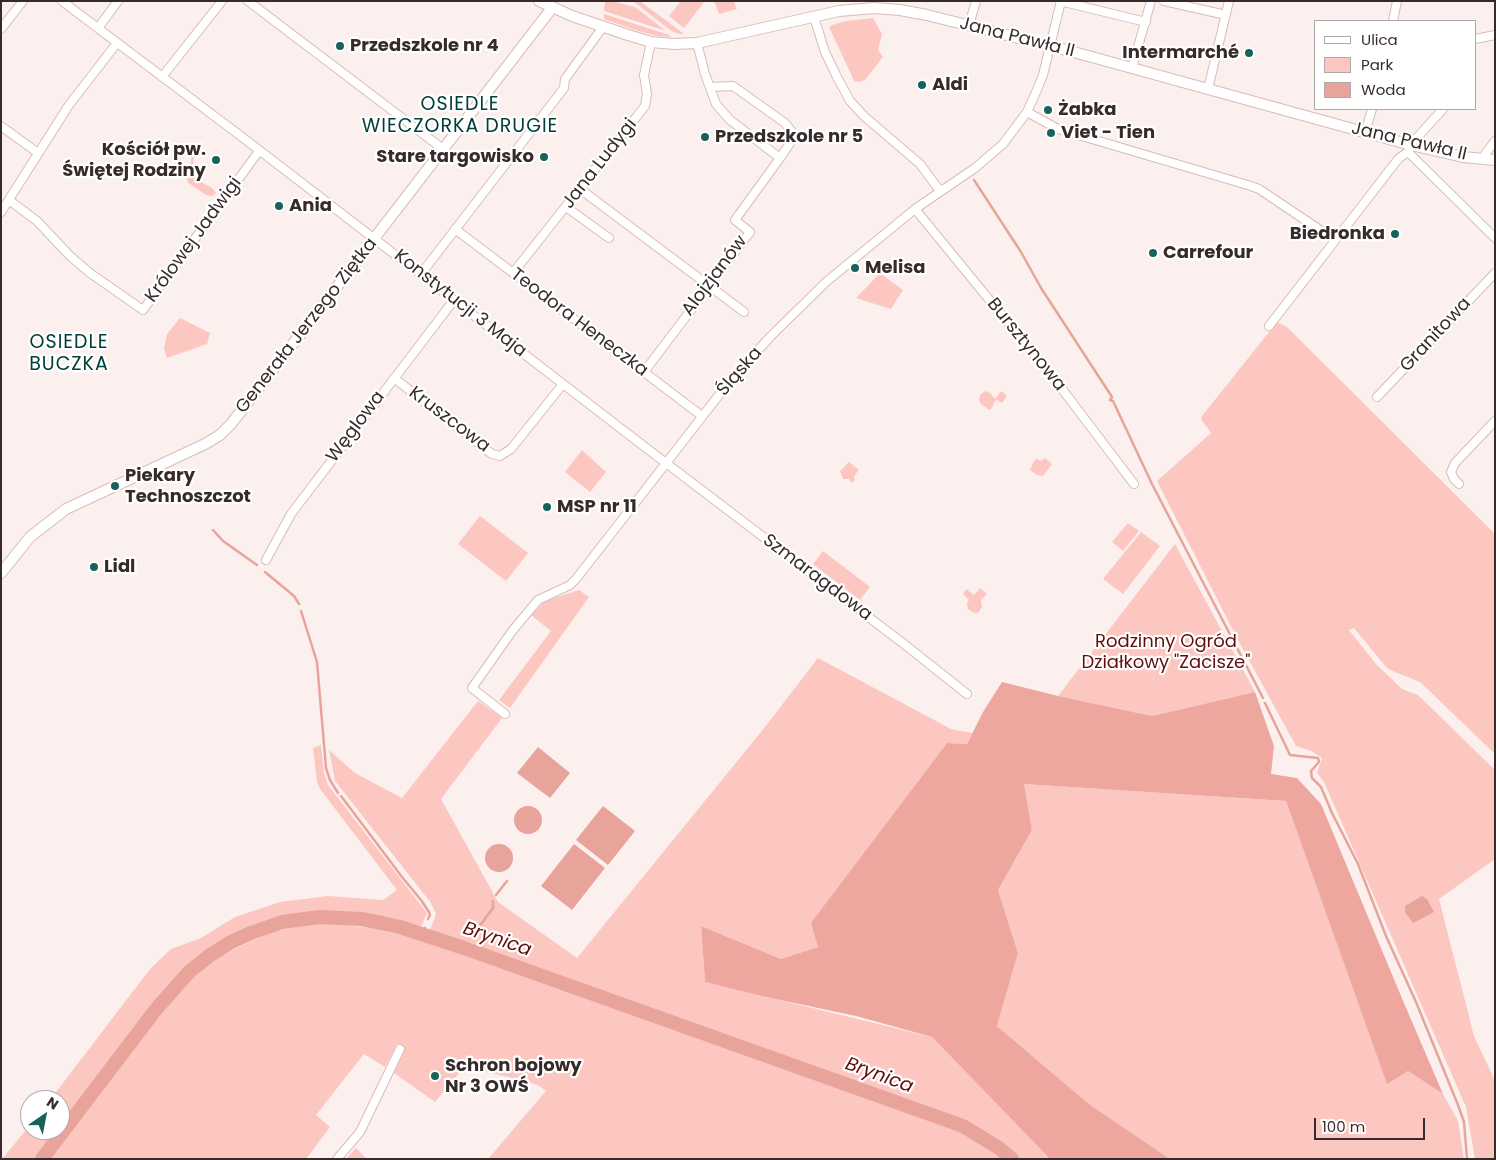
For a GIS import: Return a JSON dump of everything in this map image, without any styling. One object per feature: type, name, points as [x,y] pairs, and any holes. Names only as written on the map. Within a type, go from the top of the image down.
[{"type":"street","points":[[1,30],[23,1]]},
{"type":"street","name":"Konstytucji 3 Maja","points":[[62,1],[667,463]]},
{"type":"street","points":[[98,28],[118,1]]},
{"type":"street","points":[[162,77],[222,1]]},
{"type":"street","points":[[248,1],[443,149]]},
{"type":"street","name":"Jana Pawła II","points":[[539,1],[554,5],[603,27],[651,42],[674,44],[697,42],[846,10],[874,8],[900,10],[970,25],[1132,68],[1365,133],[1410,149],[1490,160]]},
{"type":"street","points":[[970,25],[976,1]]},
{"type":"street","points":[[1060,1],[1146,22]]},
{"type":"street","name":"Śląska","points":[[505,714],[472,688],[513,630],[538,600],[570,585],[583,572],[702,416],[764,343],[826,282],[915,209],[990,156],[1003,144],[1027,112],[1043,75],[1060,1]]},
{"type":"street","points":[[1132,68],[1151,1]]},
{"type":"street","points":[[1164,1],[1226,15]]},
{"type":"street","points":[[1208,89],[1229,1]]},
{"type":"street","points":[[1392,20],[1397,1]]},
{"type":"street","name":"Generała Jerzego Ziętka","points":[[1,573],[30,537],[66,509],[195,449],[220,435],[239,416],[554,5]]},
{"type":"street","points":[[814,16],[825,52],[850,101],[865,117],[911,156],[941,190]]},
{"type":"street","points":[[421,274],[564,88],[565,79],[603,27]]},
{"type":"street","points":[[1476,39],[1495,35]]},
{"type":"street","name":"Jana Ludygi","points":[[513,273],[645,106],[647,94],[644,75],[651,42]]},
{"type":"street","points":[[697,42],[700,58],[710,87],[716,104],[722,113],[780,158],[794,136],[785,123],[733,86],[710,87]]},
{"type":"street","points":[[1,212],[69,105],[117,43]]},
{"type":"street","points":[[1365,133],[1372,110]]},
{"type":"street","points":[[1269,326],[1399,158],[1410,149],[1442,110]]},
{"type":"street","points":[[1027,112],[1058,129],[1251,186],[1336,240]]},
{"type":"street","points":[[1,126],[38,153]]},
{"type":"street","points":[[1490,160],[1485,154],[1495,141]]},
{"type":"street","points":[[1410,149],[1495,238]]},
{"type":"street","name":"Królowej Jadwigi","points":[[9,200],[37,221],[70,256],[143,310],[259,150]]},
{"type":"street","name":"Alojzjanów","points":[[644,372],[750,232],[735,220],[780,158]]},
{"type":"street","points":[[580,188],[744,312]]},
{"type":"street","points":[[566,207],[609,238]]},
{"type":"street","name":"Bursztynowa","points":[[915,209],[1059,385],[1134,484]]},
{"type":"street","name":"Teodora Heneczka","points":[[455,229],[702,416]]},
{"type":"street","name":"Granitowa","points":[[1377,398],[1495,273]]},
{"type":"street","name":"Węglowa","points":[[266,560],[291,514],[454,300]]},
{"type":"street","name":"Kruszcowa","points":[[394,378],[492,454],[500,456],[511,449],[563,384]]},
{"type":"street","points":[[1459,484],[1454,479],[1452,472],[1455,463],[1495,421]]},
{"type":"street","name":"Szmaragdowa","points":[[667,463],[967,694]]},
{"type":"street","points":[[336,1159],[360,1132],[400,1049]]},
{"type":"green space","points":[[605,1],[635,7],[666,31],[604,11]]},
{"type":"green space","points":[[633,1],[640,1],[684,34],[670,30]]},
{"type":"green space","points":[[681,1],[705,1],[684,28],[669,16]]},
{"type":"green space","points":[[714,1],[734,1],[737,9],[719,14]]},
{"type":"green space","points":[[604,14],[671,37],[657,36],[635,30],[604,19]]},
{"type":"green space","points":[[873,18],[882,34],[878,50],[883,57],[865,80],[854,81],[829,27],[846,21]]},
{"type":"green space","points":[[194,152],[193,170],[201,182],[212,188],[216,193],[212,196],[206,195],[187,182]]},
{"type":"green space","points":[[880,273],[903,290],[891,309],[856,298]]},
{"type":"green space","points":[[180,318],[210,333],[207,344],[167,358],[164,348],[167,334]]},
{"type":"green space","points":[[1277,322],[1287,327],[1495,534],[1495,754],[1420,682],[1390,670],[1354,628],[1349,630],[1376,664],[1402,689],[1418,695],[1495,770],[1495,859],[1439,899],[1474,1036],[1495,1081],[1495,1159],[1475,1159],[1466,1107],[1324,782],[1317,773],[1322,758],[1311,751],[1296,746],[1238,640],[1157,481],[1211,433],[1201,419],[1202,416]]},
{"type":"green space","points":[[986,391],[995,399],[1001,391],[1007,396],[1002,403],[997,400],[995,401],[989,410],[980,403],[979,399],[981,394]]},
{"type":"green space","points":[[582,450],[606,472],[590,492],[565,472]]},
{"type":"green space","points":[[1045,458],[1052,464],[1043,476],[1037,475],[1030,470],[1034,461],[1037,459],[1041,461]]},
{"type":"green space","points":[[849,462],[859,470],[854,476],[855,480],[852,483],[849,479],[843,479],[840,471]]},
{"type":"green space","points":[[480,516],[528,553],[506,581],[458,544]]},
{"type":"green space","points":[[1128,523],[1139,531],[1123,551],[1112,542]]},
{"type":"green space","points":[[1141,532],[1160,546],[1123,594],[1103,579]]},
{"type":"green space","name":"Rodzinny Ogród Działkowy \"Zacisze\"","points":[[1175,544],[1255,692],[1152,716],[1058,696]]},
{"type":"green space","points":[[823,551],[870,587],[860,600],[813,564]]},
{"type":"green space","points":[[980,588],[987,594],[981,600],[982,607],[978,613],[974,613],[968,609],[967,604],[969,600],[963,594],[966,589],[974,595]]},
{"type":"green space","points":[[579,590],[589,597],[510,708],[499,700],[551,631],[531,615],[545,601]]},
{"type":"green space","points":[[818,658],[951,729],[972,733],[967,744],[947,743],[812,923],[818,947],[781,959],[701,926],[705,982],[932,1037],[1050,1159],[1019,1159],[1010,1149],[966,1123],[430,930],[436,914],[431,903],[335,781],[329,750],[355,773],[402,798],[478,701],[502,718],[441,799],[498,902],[577,958],[765,727]]},
{"type":"green space","points":[[321,745],[324,773],[328,785],[427,913],[421,927],[334,914],[286,918],[240,934],[195,963],[165,991],[70,1116],[70,1090],[58,1090],[150,969],[171,949],[201,938],[235,917],[280,902],[328,896],[383,900],[397,890],[320,789],[317,782],[313,748]]},
{"type":"green space","points":[[1024,784],[1286,801],[1387,1083],[1408,1071],[1443,1094],[1458,1121],[1464,1159],[1170,1159],[1089,1104],[997,1026],[1018,953],[998,890],[1032,830]]},
{"type":"green space","points":[[323,922],[394,931],[471,956],[954,1128],[986,1146],[1002,1159],[488,1159],[546,1091],[538,1085],[465,1066],[435,1102],[394,1073],[405,1049],[397,1044],[385,1067],[364,1054],[316,1115],[330,1127],[306,1159],[47,1159],[62,1140],[70,1140],[70,1129],[181,987],[202,966],[274,931]]},
{"type":"green space","points":[[20,1137],[20,1140],[51,1140],[37,1159],[2,1159]]},
{"type":"green space","points":[[356,1148],[367,1159],[346,1159]]},
{"type":"shaded area","points":[[1002,682],[1152,716],[1255,692],[1274,746],[1271,774],[1297,778],[1321,804],[1443,1094],[1408,1071],[1387,1084],[1286,801],[1024,784],[1032,830],[998,890],[1018,953],[997,1026],[1089,1104],[1170,1159],[1050,1159],[932,1037],[856,1016],[705,982],[701,926],[781,959],[818,947],[811,923],[947,743],[967,744],[983,712]]},
{"type":"water","points":[[538,747],[570,773],[550,798],[517,773]]},
{"type":"water","points":[[528,806],[538,810],[542,820],[538,830],[528,834],[518,830],[514,820],[518,810]]},
{"type":"water","points":[[603,806],[635,831],[608,865],[576,840]]},
{"type":"water","points":[[499,844],[509,848],[513,858],[509,868],[499,872],[489,868],[485,858],[489,848]]},
{"type":"water","points":[[574,844],[605,868],[572,910],[541,886]]},
{"type":"water","points":[[1422,896],[1427,899],[1434,912],[1413,923],[1405,912],[1405,906]]},
{"type":"waterway","points":[[974,180],[1112,397],[1110,400],[1113,401],[1152,484],[1263,698]]},
{"type":"waterway","points":[[213,530],[223,541],[257,565]]},
{"type":"waterway","points":[[265,572],[294,596],[299,604]]},
{"type":"waterway","points":[[301,611],[317,662],[326,768],[330,780],[338,793]]},
{"type":"waterway","points":[[1265,703],[1290,755],[1318,758],[1319,762],[1311,771],[1312,778],[1321,787],[1358,864],[1386,936],[1416,1002],[1458,1105],[1464,1122],[1467,1159]]},
{"type":"waterway","points":[[341,796],[421,900],[429,912],[428,919]]},
{"type":"waterway","points":[[496,895],[507,881]]},
{"type":"waterway","points":[[473,935],[493,908],[493,901]]},
{"type":"waterway","name":"Brynica","points":[[42,1159],[157,1008],[190,971],[231,942],[251,933],[282,922],[320,917],[361,919],[382,923],[464,948],[963,1126],[999,1148],[1012,1159]]},
{"type":"waterway","name":"Brynica","points":[[423,934],[425,928]]},
{"type":"waterway","name":"Brynica","points":[[467,949],[469,945]]},
{"type":"place","name":"Przedszkole nr 4","points":[[340,46]]},
{"type":"place","name":"Intermarché","points":[[1249,53]]},
{"type":"place","name":"Aldi","points":[[922,85]]},
{"type":"place","name":"Żabka","points":[[1048,110]]},
{"type":"place","name":"Viet - Tien","points":[[1051,133]]},
{"type":"place","name":"Przedszkole nr 5","points":[[705,137]]},
{"type":"place","name":"Stare targowisko","points":[[544,157]]},
{"type":"place","name":"Kościół pw. Świętej Rodziny","points":[[216,160]]},
{"type":"place","name":"Ania","points":[[279,206]]},
{"type":"place","name":"Biedronka","points":[[1395,234]]},
{"type":"place","name":"Carrefour","points":[[1153,253]]},
{"type":"place","name":"Melisa","points":[[855,268]]},
{"type":"place","name":"Piekary Technoszczot","points":[[115,486]]},
{"type":"place","name":"MSP nr 11","points":[[547,507]]},
{"type":"place","name":"Lidl","points":[[94,567]]},
{"type":"place","name":"Schron bojowy Nr 3 OWŚ","points":[[435,1076]]},
{"type":"district","name":"OSIEDLE WIECZORKA DRUGIE","points":[[460,116]]},
{"type":"district","name":"OSIEDLE BUCZKA","points":[[69,354]]}]
